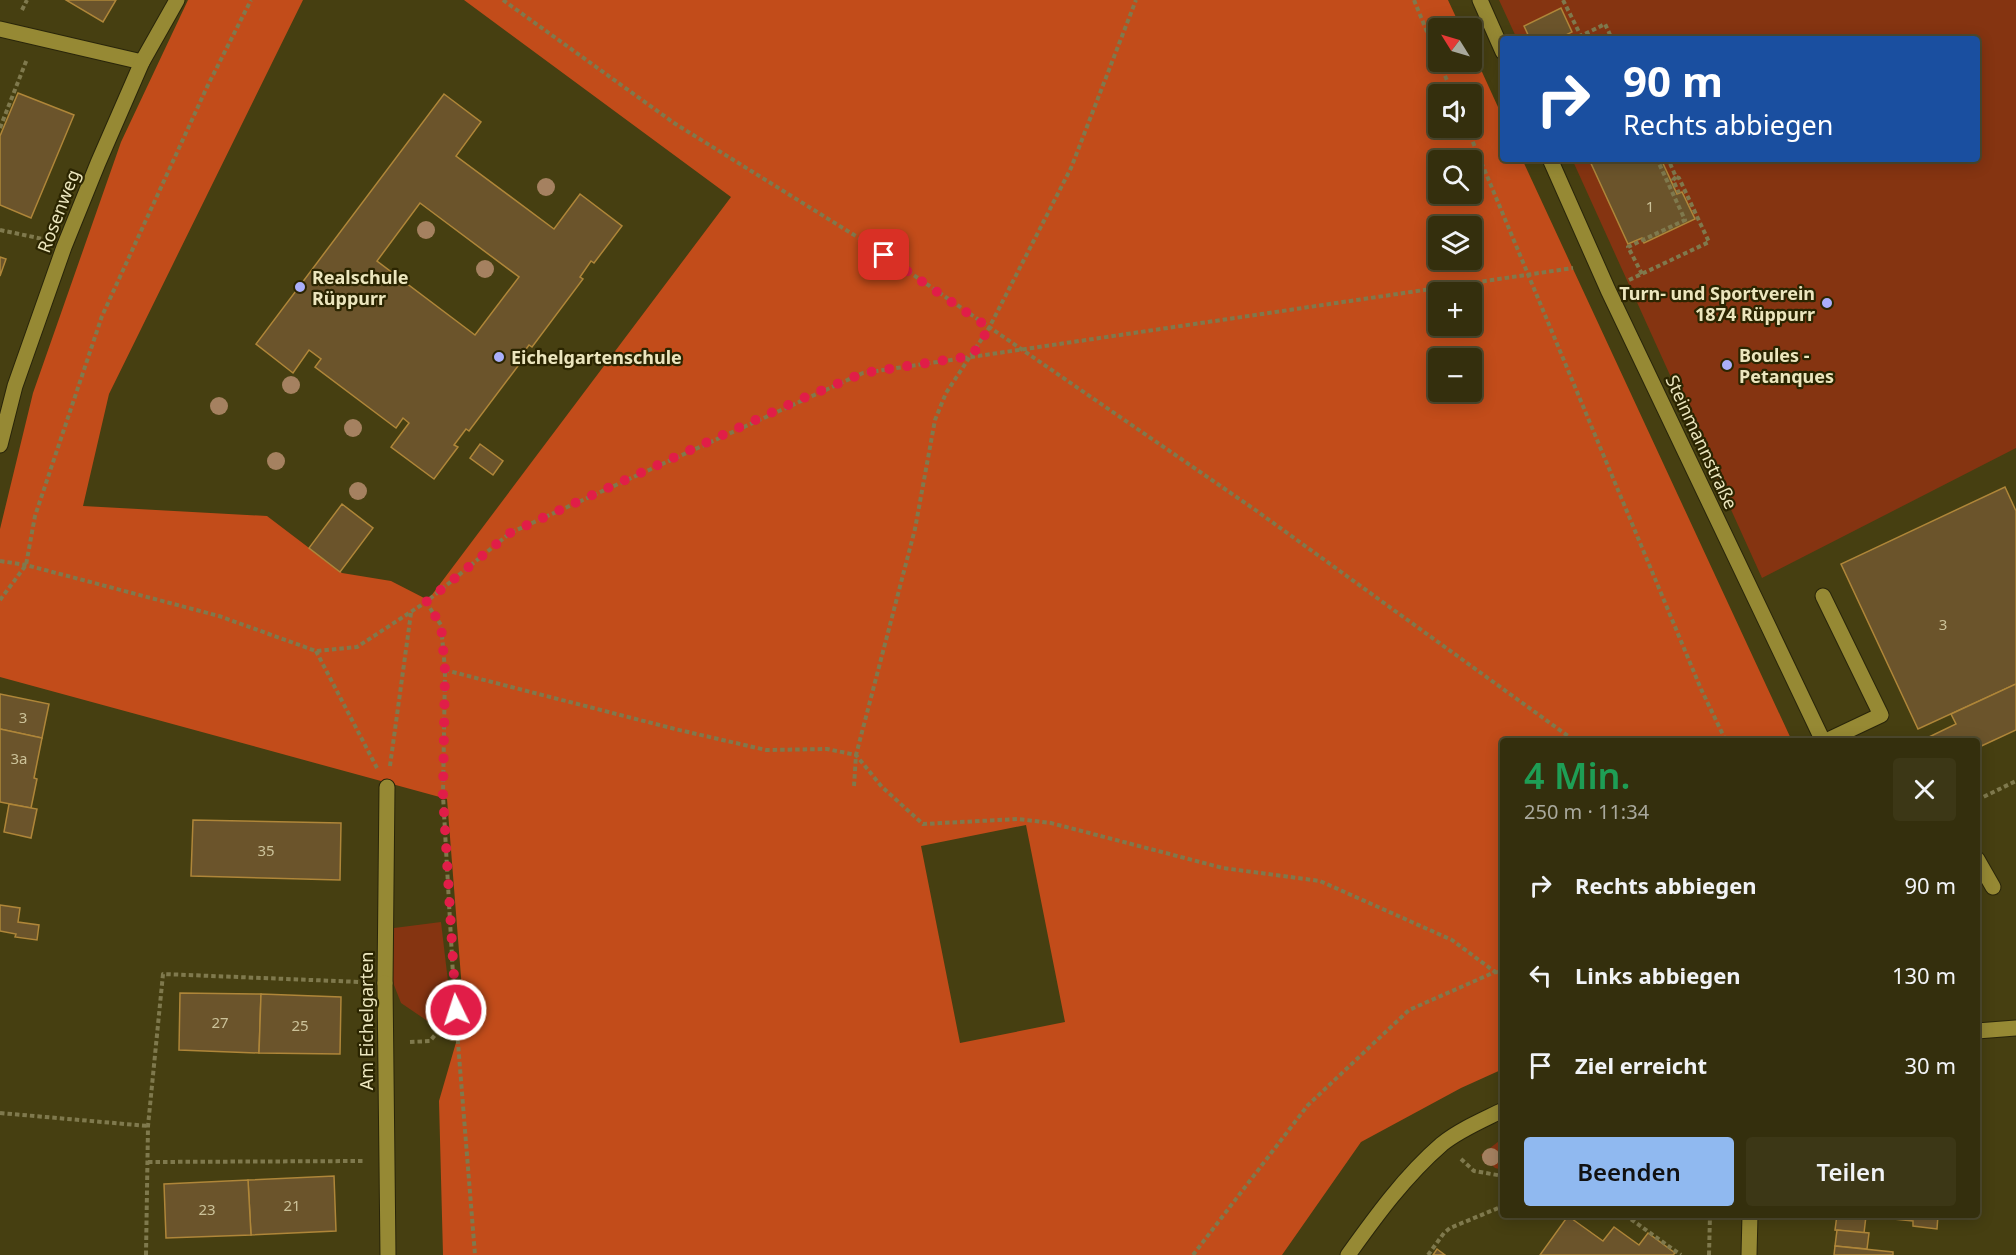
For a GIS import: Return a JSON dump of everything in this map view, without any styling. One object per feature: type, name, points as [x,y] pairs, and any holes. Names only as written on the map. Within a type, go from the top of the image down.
[{"type":"street","name":"Rosenweg","points":[[0,445],[15,386],[64,247],[142,62],[177,0]]},
{"type":"street","points":[[1480,0],[1500,45]]},
{"type":"street","points":[[0,29],[142,62]]},
{"type":"street","name":"Steinmannstraße","points":[[1551,162],[1596,265],[1824,738]]},
{"type":"street","points":[[1823,596],[1881,716],[1832,738]]},
{"type":"street","name":"Am Eichelgarten","points":[[387,788],[385,983],[388,1255]]},
{"type":"street","points":[[1980,864],[1994,887]]},
{"type":"street","points":[[1980,1031],[2016,1028]]},
{"type":"street","points":[[1348,1255],[1382,1208],[1443,1143],[1500,1112]]},
{"type":"street","points":[[1749,1255],[1750,1218]]},
{"type":"path","points":[[0,600],[26,565],[35,516],[102,316],[207,87],[251,0]]},
{"type":"path","points":[[503,0],[674,123],[867,243],[1254,509],[1571,738]]},
{"type":"path","points":[[854,786],[856,755],[915,529],[935,420],[946,393],[989,328],[1071,168],[1136,0]]},
{"type":"path","points":[[1414,0],[1428,34]]},
{"type":"path","points":[[1563,0],[1581,36],[1605,24],[1611,36]]},
{"type":"path","points":[[0,128],[36,36]]},
{"type":"path","points":[[1471,138],[1701,688],[1725,738]]},
{"type":"path","points":[[1642,274],[1628,247],[1685,220],[1658,162]]},
{"type":"path","points":[[1608,290],[1709,242],[1669,162]]},
{"type":"path","points":[[1676,177],[1673,180],[1679,193]]},
{"type":"path","points":[[0,230],[40,238],[64,247]]},
{"type":"path","points":[[0,561],[26,565],[219,616],[316,651],[357,648],[426,602],[510,533],[799,400],[863,373],[1596,265]]},
{"type":"path","points":[[426,602],[441,625],[445,670],[443,795],[456,1010],[475,1255]]},
{"type":"path","points":[[387,788],[411,612]]},
{"type":"path","points":[[316,651],[387,788]]},
{"type":"path","points":[[445,670],[766,750],[827,749],[856,755],[882,787],[923,824],[1018,819],[1051,823],[1222,868],[1320,881],[1452,940],[1495,972],[1500,973]]},
{"type":"path","points":[[1980,799],[2016,781]]},
{"type":"path","points":[[1193,1255],[1308,1105],[1409,1011],[1500,968]]},
{"type":"path","points":[[146,1255],[148,1126],[163,974],[385,983]]},
{"type":"path","points":[[430,1041],[456,1010]]},
{"type":"path","points":[[0,1113],[148,1126]]},
{"type":"path","points":[[1443,1143],[1474,1171],[1500,1175]]},
{"type":"path","points":[[148,1162],[386,1161]]},
{"type":"path","points":[[1428,1255],[1450,1228],[1500,1207]]},
{"type":"path","points":[[1629,1218],[1681,1255]]},
{"type":"path","points":[[1709,1255],[1710,1218]]},
{"type":"shaded area","points":[[188,0],[303,0],[109,394],[83,506],[267,516],[342,573],[391,581],[428,600],[731,197],[464,0],[1448,0],[1456,18],[1428,18],[1428,72],[1482,72],[1500,111],[1500,162],[1523,162],[1791,738],[1500,738],[1500,1070],[1461,1088],[1361,1142],[1282,1255],[443,1255],[439,1101],[464,1015],[447,799],[0,677],[0,529],[33,393],[121,142]],"holes":[[[1026,825],[1065,1022],[960,1043],[921,846]]]},
{"type":"shaded area","name":"Turn- und Sportverein 1874 Rüppurr","points":[[1499,0],[2016,0],[2016,448],[1762,578],[1573,162],[1980,162],[1980,36],[1516,36]]},
{"type":"shaded area","points":[[441,922],[451,1007],[429,1022],[401,1003],[392,980],[394,928]]},
{"type":"shaded area","points":[[1500,1140],[1500,1169],[1495,1168],[1481,1155]]},
{"type":"building","points":[[66,0],[116,0],[103,22]]},
{"type":"building","points":[[1561,8],[1572,32],[1564,36],[1529,36],[1524,26]]},
{"type":"building","points":[[18,93],[74,115],[31,218],[0,205],[0,136]]},
{"type":"building","points":[[444,94],[481,122],[456,156],[554,229],[580,194],[622,226],[594,263],[591,261],[580,277],[583,279],[532,347],[529,345],[518,360],[521,362],[469,431],[466,429],[454,445],[458,447],[434,479],[391,447],[409,423],[403,418],[396,428],[315,367],[321,359],[309,350],[293,373],[256,344]],"holes":[[[420,203],[519,277],[475,335],[377,261]]]},
{"type":"building","points":[[1590,162],[1662,162],[1677,194],[1682,192],[1695,219],[1644,243],[1642,238],[1628,244]]},
{"type":"building","points":[[0,257],[6,259],[0,276]]},
{"type":"building","points":[[480,444],[503,461],[493,475],[470,458]]},
{"type":"building","points":[[2005,487],[2016,511],[2016,684],[1918,729],[1841,564]]},
{"type":"building","points":[[342,504],[373,528],[340,572],[309,548]]},
{"type":"building","points":[[2016,684],[2016,730],[1980,747],[1980,738],[1927,738],[1956,724],[1951,714]]},
{"type":"building","points":[[0,694],[49,704],[42,738],[0,729]]},
{"type":"building","points":[[0,729],[42,738],[31,808],[0,802]]},
{"type":"building","points":[[9,804],[37,809],[31,838],[4,832]]},
{"type":"building","points":[[193,820],[341,823],[340,880],[191,876]]},
{"type":"building","points":[[0,905],[20,908],[18,922],[39,925],[37,940],[15,937],[16,934],[0,931]]},
{"type":"building","points":[[180,993],[261,994],[259,1053],[179,1050]]},
{"type":"building","points":[[261,994],[341,997],[340,1054],[259,1053]]},
{"type":"building","points":[[334,1176],[336,1231],[251,1235],[248,1180]]},
{"type":"building","points":[[248,1180],[251,1235],[166,1238],[164,1184]]},
{"type":"building","points":[[1567,1218],[1571,1218],[1603,1241],[1614,1227],[1639,1245],[1648,1233],[1675,1253],[1673,1255],[1540,1255]]},
{"type":"building","points":[[1837,1218],[1866,1218],[1864,1233],[1835,1230]]},
{"type":"building","points":[[1884,1218],[1938,1218],[1937,1229],[1913,1226],[1913,1221]]},
{"type":"building","points":[[1837,1230],[1869,1233],[1867,1249],[1835,1246]]},
{"type":"building","points":[[1835,1246],[1893,1252],[1893,1255],[1834,1255]]},
{"type":"building","points":[[1437,1249],[1445,1255],[1433,1255]]},
{"type":"place","name":"Realschule Rüppurr","points":[[300,287]]},
{"type":"place","name":"Turn- und Sportverein 1874 Rüppurr","points":[[1827,303]]},
{"type":"place","name":"Eichelgartenschule","points":[[499,357]]},
{"type":"place","name":"Boules - Petanques","points":[[1727,365]]},
{"type":"route","points":[[456,1010],[443,795],[445,670],[441,625],[426,602],[510,533],[799,400],[863,373],[972,356],[989,328],[884,255]]}]
